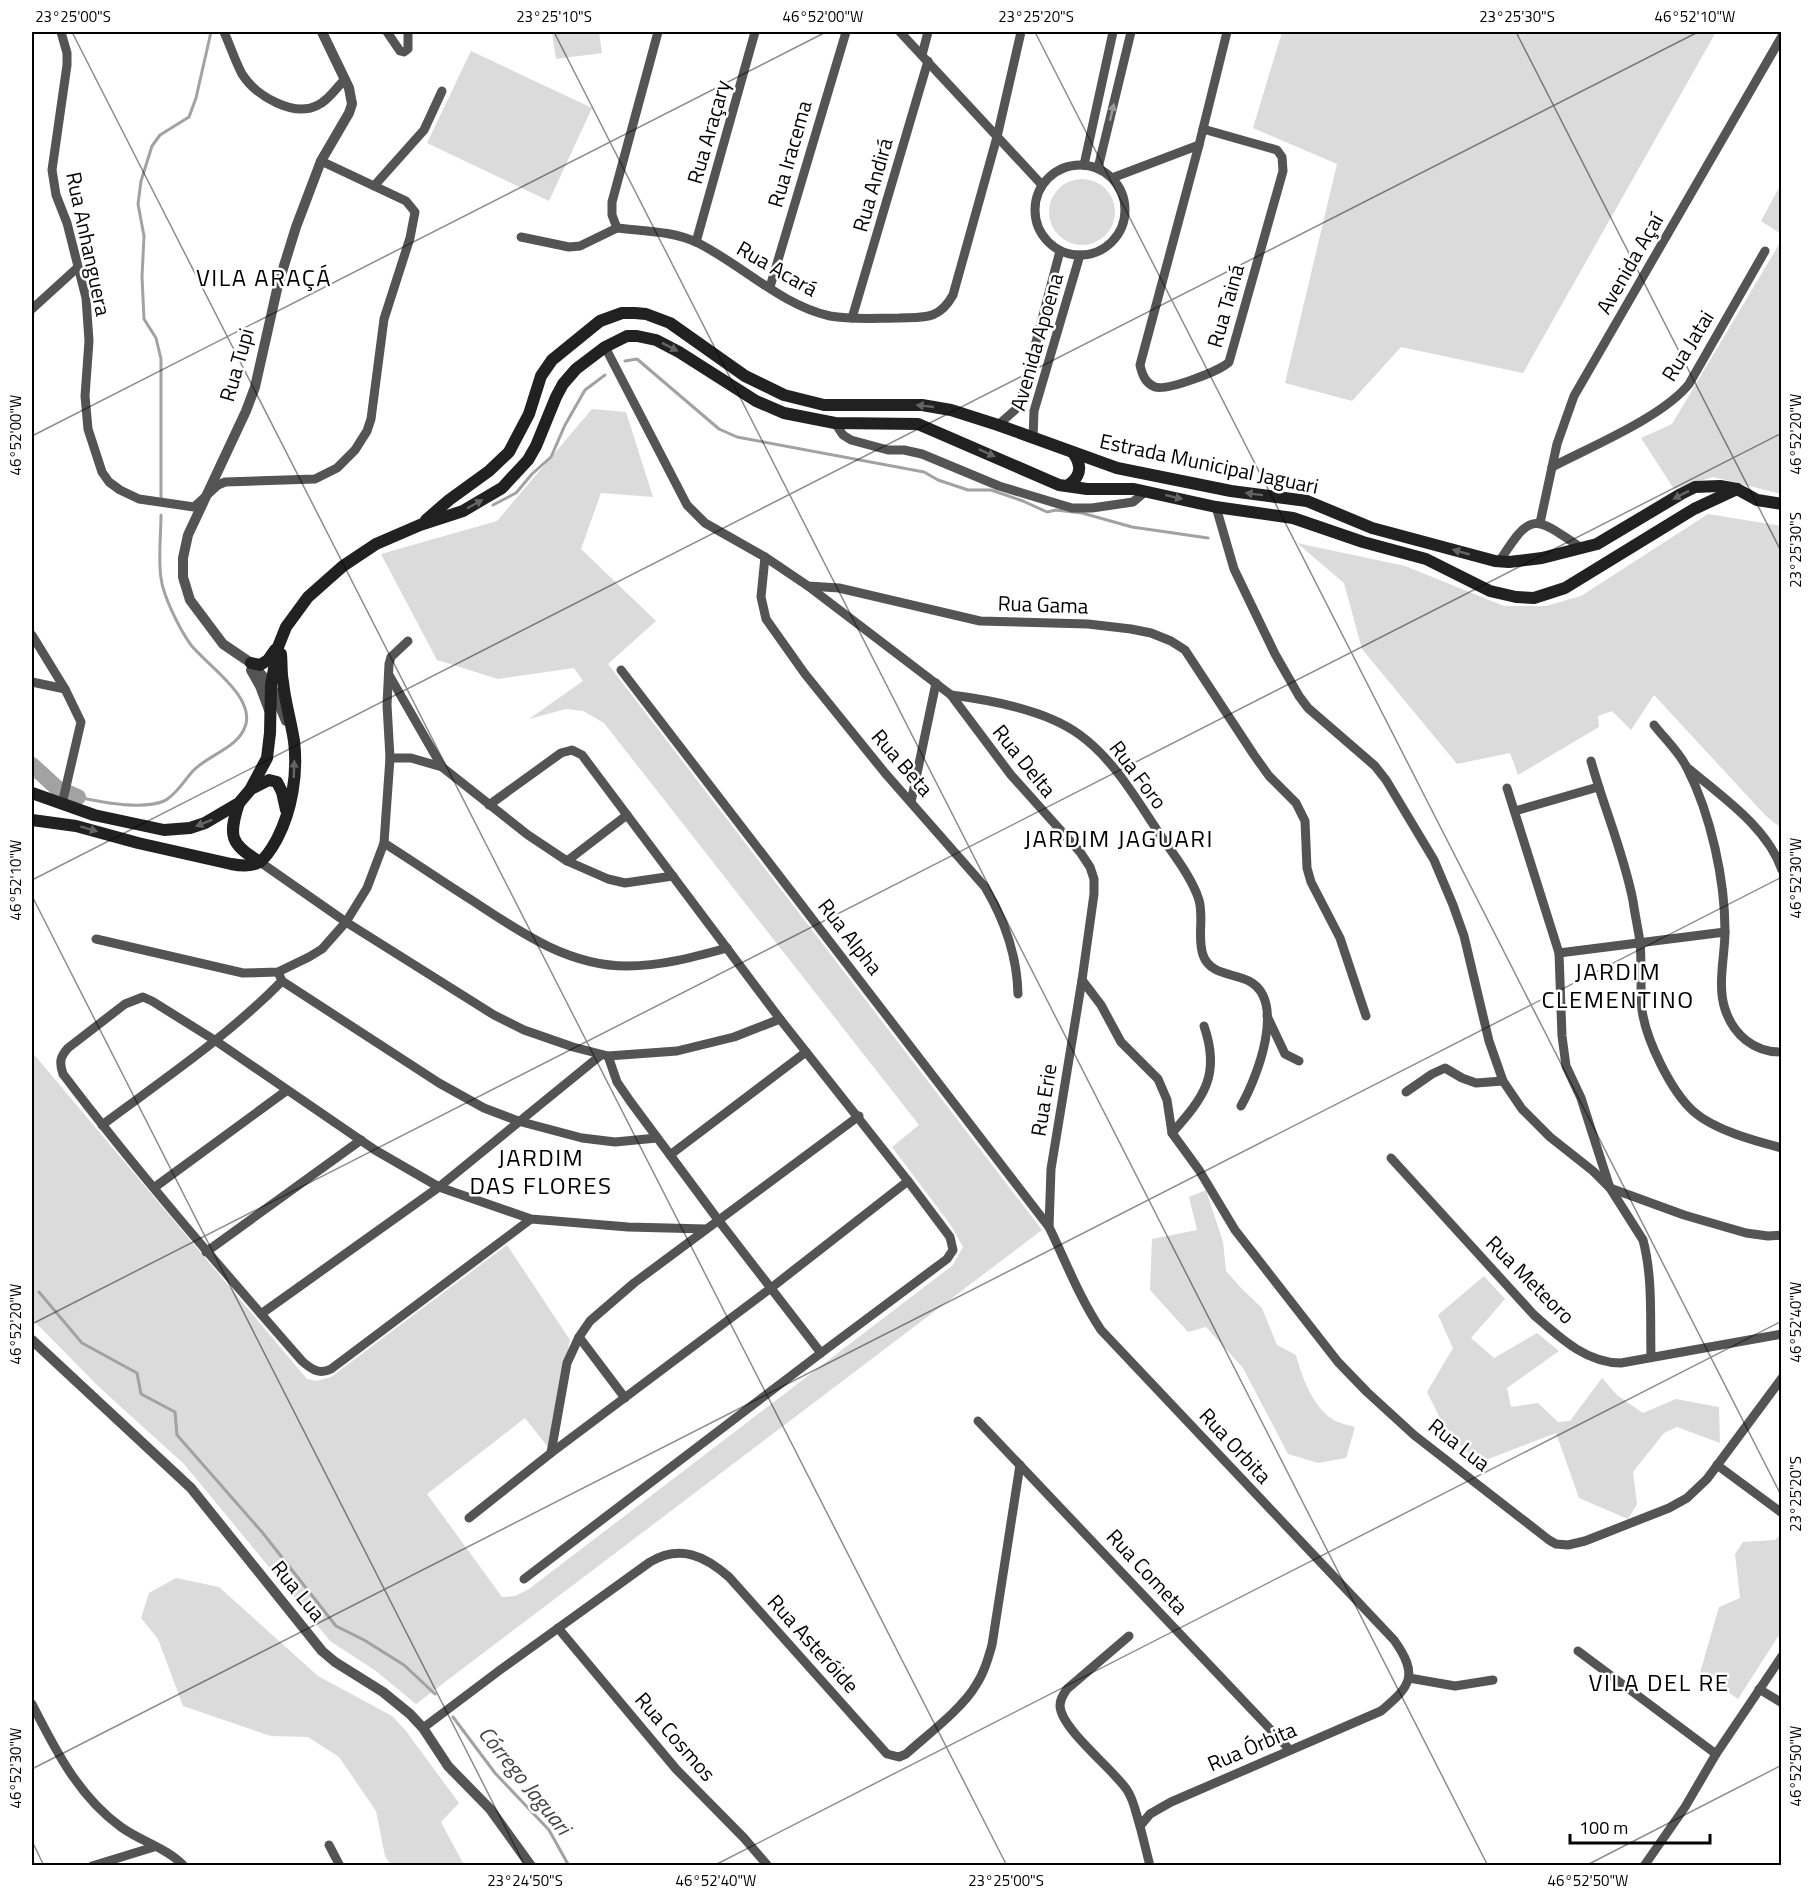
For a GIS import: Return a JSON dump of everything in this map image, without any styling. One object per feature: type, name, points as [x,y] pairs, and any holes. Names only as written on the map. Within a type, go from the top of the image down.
[{"type":"main road","name":"Estrada Municipal Jaguari","points":[[420,525],[449,500],[489,471],[509,452],[529,414],[541,376],[547,365],[592,326],[622,313],[646,314],[670,323],[745,376],[784,395],[824,405],[922,405],[951,410],[1117,468],[1231,491],[1313,503],[1372,528],[1499,562],[1542,558],[1597,544],[1672,499],[1695,488],[1720,486],[1737,489],[1757,500],[1782,504]]},
{"type":"main road","points":[[622,313],[629,318],[633,326],[627,336]]},
{"type":"main road","name":"Estrada Municipal Jaguari","points":[[279,644],[296,613],[308,597],[343,566],[376,544],[420,525],[463,511],[502,488],[528,460],[563,384],[576,369],[605,347],[627,336],[656,340],[756,401],[784,413],[835,423],[912,423],[944,434],[1008,464],[1067,486],[1146,491],[1216,507],[1293,518],[1319,525],[1363,542],[1426,559],[1497,594],[1534,598],[1565,588],[1694,509],[1737,489]]},
{"type":"main road","points":[[561,352],[564,365],[576,369]]},
{"type":"main road","points":[[944,434],[941,422],[951,410]]},
{"type":"main road","points":[[1067,486],[1075,481],[1079,474],[1080,464],[1074,454]]},
{"type":"main road","points":[[1293,518],[1296,499]]},
{"type":"main road","points":[[1565,588],[1571,577],[1598,561],[1603,551],[1597,544]]},
{"type":"main road","points":[[251,663],[260,665],[268,660],[279,644]]},
{"type":"main road","points":[[32,793],[63,800],[118,821],[164,830],[190,828],[212,820],[239,803],[250,790],[267,758],[271,685],[279,644]]},
{"type":"main road","points":[[32,819],[66,824],[238,866],[250,867],[260,862],[272,848],[287,814],[294,777],[294,741],[283,683],[279,644]]},
{"type":"main road","points":[[250,790],[268,780],[277,782],[287,814]]},
{"type":"main road","points":[[239,803],[233,821],[233,838],[239,848],[260,862]]},
{"type":"main road","points":[[114,836],[118,821]]},
{"type":"street","name":"Rua Anhanguera","points":[[61,32],[67,65],[52,170],[56,195],[67,223],[86,298],[89,341],[85,396],[88,429],[102,472],[109,482],[120,490],[140,499],[194,507],[218,485],[225,482],[315,479],[345,462],[367,431],[373,409],[384,319],[416,217],[412,207],[406,201],[321,161]]},
{"type":"street","points":[[224,32],[242,74],[251,85],[272,100],[294,108],[311,108],[324,101],[345,80]]},
{"type":"street","name":"Rua Tupi","points":[[294,741],[271,685],[251,663],[236,655],[223,644],[202,619],[190,600],[183,577],[183,558],[188,535],[255,387],[278,285],[296,227],[321,161],[350,113],[351,96],[322,32]]},
{"type":"street","points":[[387,32],[400,51],[404,52],[408,49],[408,32]]},
{"type":"street","points":[[521,237],[569,247],[580,246],[617,228],[612,215],[612,202],[658,32]]},
{"type":"street","name":"Rua Araçary","points":[[696,242],[755,32]]},
{"type":"street","name":"Rua Iracema","points":[[770,287],[846,32]]},
{"type":"street","points":[[900,32],[1042,185]]},
{"type":"street","name":"Rua Andirá","points":[[852,318],[925,58],[927,32]]},
{"type":"street","name":"Rua Acará","points":[[617,228],[673,235],[696,242],[813,311],[852,318],[927,317],[939,313],[946,307],[953,295],[998,137],[1022,32]]},
{"type":"street","points":[[1084,165],[1113,32]]},
{"type":"street","points":[[1098,168],[1131,32]]},
{"type":"street","points":[[1112,178],[1199,145],[1227,32]]},
{"type":"street","name":"Avenida Açaí","points":[[1540,523],[1557,444],[1574,396],[1782,36]]},
{"type":"street","points":[[375,186],[424,130],[442,91]]},
{"type":"street","name":"Rua Tainá","points":[[1199,145],[1140,365],[1142,375],[1148,383],[1155,387],[1164,388],[1211,373],[1229,362],[1282,171],[1282,157],[1277,150],[1203,129]]},
{"type":"street","points":[[1072,165],[1098,168],[1112,178],[1125,201],[1122,228],[1105,248],[1093,254],[1080,255],[1060,251],[1042,234],[1037,222],[1035,209],[1042,185],[1060,169],[1072,165]]},
{"type":"street","name":"Avenida Apoena","points":[[999,425],[1019,403],[1060,251]]},
{"type":"street","name":"Rua Jatai","points":[[1552,467],[1635,424],[1681,394],[1689,384],[1765,251]]},
{"type":"street","name":"Avenida Apoena","points":[[1033,438],[1034,411],[1080,255]]},
{"type":"street","points":[[32,309],[77,268]]},
{"type":"street","points":[[605,347],[687,505],[705,523],[765,557],[808,586]]},
{"type":"street","points":[[835,423],[843,435],[851,440],[863,441],[888,450],[904,450],[922,454],[999,486],[1072,508],[1092,508],[1132,502],[1146,491]]},
{"type":"street","points":[[1216,507],[1234,569],[1275,654],[1299,696],[1308,708],[1375,766],[1386,780],[1434,860],[1464,936],[1489,1041],[1503,1081],[1522,1109],[1550,1137],[1593,1171],[1610,1188],[1642,1240],[1650,1297],[1651,1357]]},
{"type":"street","points":[[1499,562],[1521,531],[1532,523],[1540,523],[1580,547]]},
{"type":"street","name":"Rua Beta","points":[[765,557],[761,597],[766,620],[805,674],[885,773],[985,887],[997,906],[1008,938],[1018,974],[1018,994]]},
{"type":"street","name":"Rua Delta","points":[[808,586],[951,695],[1011,775],[1080,852],[1090,867],[1094,879],[1082,980]]},
{"type":"street","name":"Rua Gama","points":[[808,586],[839,588],[980,621],[1088,624],[1131,629],[1151,633],[1185,650],[1254,755],[1269,776],[1296,803],[1305,821],[1307,868],[1311,882],[1340,938],[1366,1016]]},
{"type":"street","points":[[32,635],[65,689],[81,722],[63,800]]},
{"type":"street","points":[[102,1125],[216,1041],[263,1000],[280,976],[322,949],[346,922],[367,888],[384,843],[390,758],[387,705],[389,660],[408,641]]},
{"type":"street","points":[[236,655],[250,669],[260,686],[269,710]]},
{"type":"street","name":"Rua Alpha","points":[[621,670],[1049,1227]]},
{"type":"street","points":[[388,675],[442,767],[528,835],[567,861],[608,879],[625,883],[673,876]]},
{"type":"street","points":[[32,681],[65,689]]},
{"type":"street","points":[[911,802],[936,683]]},
{"type":"street","name":"Rua Foro","points":[[951,695],[997,703],[1068,726],[1097,749],[1112,765],[1192,886],[1202,917],[1202,951],[1206,961],[1219,972],[1243,978],[1256,985],[1262,994],[1266,1016],[1266,1036],[1252,1086],[1241,1106]]},
{"type":"street","points":[[1654,725],[1687,767],[1739,811],[1766,839],[1782,870]]},
{"type":"street","points":[[489,805],[561,753],[572,750],[582,755],[780,1018],[859,1116],[950,1237],[952,1250],[951,1254],[524,1580]]},
{"type":"street","points":[[390,758],[411,758],[442,767]]},
{"type":"street","points":[[1591,761],[1632,898],[1640,943],[1642,1012],[1658,1059],[1693,1111],[1738,1135],[1782,1148]]},
{"type":"street","points":[[1687,767],[1700,800],[1723,887],[1725,932],[1722,990],[1724,1007],[1738,1033],[1758,1049],[1782,1052]]},
{"type":"street","points":[[1515,811],[1598,787]]},
{"type":"street","points":[[1507,788],[1559,953],[1562,1036],[1566,1066],[1581,1098],[1610,1188]]},
{"type":"street","points":[[567,861],[627,815]]},
{"type":"street","points":[[384,843],[516,929],[561,953],[628,966],[673,962],[727,948]]},
{"type":"street","points":[[260,862],[346,922],[494,1015],[548,1039],[605,1056],[677,1051],[734,1037],[780,1018]]},
{"type":"street","points":[[1559,953],[1725,932]]},
{"type":"street","points":[[96,939],[243,973],[280,976],[447,1088],[484,1108],[518,1121],[582,1138],[615,1142],[657,1138]]},
{"type":"street","points":[[1082,980],[1101,1005],[1121,1042],[1158,1078],[1167,1100],[1172,1133]]},
{"type":"street","name":"Rua Erie","points":[[1049,1227],[1052,1169],[1082,980]]},
{"type":"street","points":[[531,1220],[326,1371],[321,1372],[310,1368],[206,1252],[63,1074],[60,1060],[68,1047],[125,1004],[143,997],[216,1041],[286,1091],[398,1164],[439,1187],[531,1220],[628,1227],[706,1229]]},
{"type":"street","points":[[1266,1016],[1286,1054],[1299,1061]]},
{"type":"street","points":[[1172,1133],[1204,1093],[1211,1057],[1204,1026]]},
{"type":"street","points":[[670,1155],[806,1052]]},
{"type":"street","points":[[261,1314],[439,1187],[518,1121],[605,1056]]},
{"type":"street","points":[[605,1056],[617,1082],[657,1138],[820,1353]]},
{"type":"street","points":[[1406,1092],[1444,1068],[1476,1083],[1503,1081]]},
{"type":"street","points":[[154,1187],[286,1091]]},
{"type":"street","points":[[551,1453],[567,1363],[579,1337],[590,1321],[634,1283],[859,1116]]},
{"type":"street","name":"Rua Lua","points":[[1172,1133],[1199,1170],[1248,1248],[1338,1362],[1366,1392],[1414,1435],[1556,1544],[1568,1545],[1585,1541],[1670,1508],[1696,1492],[1782,1378]]},
{"type":"street","points":[[206,1252],[361,1140]]},
{"type":"street","name":"Rua Meteoro","points":[[1391,1158],[1534,1315],[1556,1335],[1598,1361],[1621,1363],[1782,1334]]},
{"type":"street","points":[[469,1518],[908,1181]]},
{"type":"street","points":[[1610,1188],[1684,1215],[1746,1233],[1768,1236],[1782,1234]]},
{"type":"street","name":"Rua Orbita","points":[[1049,1227],[1087,1309],[1101,1330],[1394,1640],[1406,1656],[1409,1678]]},
{"type":"street","points":[[579,1337],[625,1398]]},
{"type":"street","name":"Rua Lua","points":[[32,1340],[191,1488],[322,1651],[402,1706],[423,1728],[448,1766],[490,1809],[531,1866]]},
{"type":"street","name":"Rua Cometa","points":[[978,1421],[1289,1749]]},
{"type":"street","name":"Rua Asteróide","points":[[423,1728],[662,1554],[682,1553],[704,1559],[729,1577],[887,1754],[899,1757],[906,1754],[967,1697],[976,1685],[986,1664],[992,1645],[1020,1465]]},
{"type":"street","points":[[1717,1465],[1782,1513]]},
{"type":"street","name":"Rua Cosmos","points":[[558,1628],[676,1769],[744,1838],[768,1866]]},
{"type":"street","points":[[1129,1636],[1067,1689],[1060,1704],[1066,1721],[1080,1739],[1128,1790],[1150,1866]]},
{"type":"street","points":[[1578,1651],[1716,1754]]},
{"type":"street","points":[[1644,1866],[1685,1807],[1716,1754],[1782,1656]]},
{"type":"street","points":[[1409,1678],[1455,1686],[1492,1680]]},
{"type":"street","name":"Rua Órbita","points":[[1140,1826],[1150,1814],[1171,1802],[1381,1711],[1401,1694],[1409,1678]]},
{"type":"street","points":[[1759,1689],[1782,1703]]},
{"type":"street","points":[[32,1704],[54,1747],[88,1798],[121,1827],[184,1866]]},
{"type":"street","points":[[329,1845],[340,1866]]},
{"type":"street","points":[[93,1866],[154,1847]]},
{"type":"shaded area","points":[[552,32],[599,32],[602,53],[556,59]]},
{"type":"shaded area","points":[[1282,32],[1716,32],[1523,373],[1401,347],[1352,401],[1285,383],[1337,164],[1253,128]]},
{"type":"shaded area","points":[[471,51],[592,108],[549,201],[427,143]]},
{"type":"shaded area","points":[[1082,179],[1095,182],[1105,189],[1112,199],[1115,212],[1112,225],[1105,235],[1095,242],[1082,245],[1069,242],[1059,235],[1052,225],[1049,212],[1052,199],[1059,189],[1069,182]]},
{"type":"shaded area","points":[[1781,184],[1781,234],[1761,221]]},
{"type":"shaded area","points":[[1781,241],[1781,494],[1713,477],[1674,489],[1641,438],[1672,424]]},
{"type":"shaded area","points":[[592,409],[626,412],[653,497],[601,493],[581,549],[656,621],[608,664],[1042,1230],[416,1704],[376,1671],[330,1641],[184,1464],[100,1388],[32,1319],[32,1052],[307,1379],[317,1381],[331,1377],[507,1245],[570,1340],[548,1447],[525,1418],[427,1494],[502,1597],[515,1596],[529,1589],[953,1265],[963,1247],[950,1224],[892,1147],[919,1125],[604,723],[583,711],[566,709],[529,719],[583,681],[574,668],[498,679],[437,660],[381,554],[497,521]]},
{"type":"shaded area","points":[[1708,514],[1781,526],[1781,828],[1765,815],[1654,695],[1631,730],[1612,711],[1598,716],[1599,727],[1518,775],[1510,753],[1457,764],[1362,649],[1344,583],[1297,543],[1405,566],[1504,606],[1546,606],[1581,596]]},
{"type":"shaded area","points":[[1206,1190],[1223,1242],[1226,1271],[1262,1308],[1277,1345],[1296,1355],[1305,1381],[1319,1406],[1334,1420],[1355,1427],[1346,1458],[1318,1463],[1288,1454],[1243,1368],[1206,1327],[1188,1332],[1150,1290],[1152,1239],[1197,1230],[1189,1197]]},
{"type":"shaded area","points":[[1484,1276],[1505,1299],[1471,1338],[1494,1358],[1537,1333],[1559,1351],[1507,1388],[1511,1407],[1538,1403],[1558,1422],[1570,1421],[1602,1378],[1617,1395],[1643,1413],[1676,1399],[1719,1407],[1720,1443],[1677,1427],[1664,1433],[1633,1472],[1637,1504],[1628,1519],[1579,1498],[1556,1433],[1478,1463],[1446,1430],[1427,1392],[1453,1348],[1438,1315]]},
{"type":"shaded area","points":[[1781,1534],[1781,1632],[1738,1699],[1700,1673],[1719,1607],[1740,1598],[1735,1554],[1743,1542],[1775,1540]]},
{"type":"shaded area","points":[[176,1578],[219,1587],[318,1676],[392,1716],[406,1731],[459,1803],[441,1822],[464,1865],[391,1865],[385,1856],[376,1811],[339,1757],[308,1737],[271,1736],[183,1706],[158,1639],[141,1618],[149,1593]]},
{"type":"waterway","points":[[161,498],[161,359],[156,338],[144,319],[142,277],[144,236],[138,204],[141,181],[152,146],[160,135],[189,117],[196,98],[211,32]]},
{"type":"waterway","points":[[625,361],[637,359],[719,429],[737,437],[924,472],[938,480],[968,490],[991,490],[1047,512],[1056,510],[1082,513],[1132,527],[1208,538]]},
{"type":"waterway","points":[[493,505],[516,493],[551,457],[565,425],[585,390],[605,375]]},
{"type":"waterway","points":[[78,797],[133,805],[155,804],[164,801],[176,792],[199,766],[237,740],[246,724],[243,702],[227,681],[191,645],[168,603],[160,570],[161,515]]},
{"type":"waterway","points":[[32,765],[57,788],[78,797]]},
{"type":"waterway","points":[[39,1292],[82,1343],[137,1373],[141,1394],[175,1412],[177,1435],[262,1532],[336,1626],[404,1665],[435,1694]]},
{"type":"waterway","name":"Córrego Jaguari","points":[[453,1717],[495,1773],[549,1830],[569,1866]]},
{"type":"district","name":"VILA ARAÇÁ","points":[[264,278]]},
{"type":"district","name":"JARDIM JAGUARI","points":[[1119,839]]},
{"type":"district","name":"JARDIM CLEMENTINO","points":[[1618,986]]},
{"type":"district","name":"JARDIM DAS FLORES","points":[[541,1172]]},
{"type":"district","name":"VILA DEL RE","points":[[1659,1683]]}]
